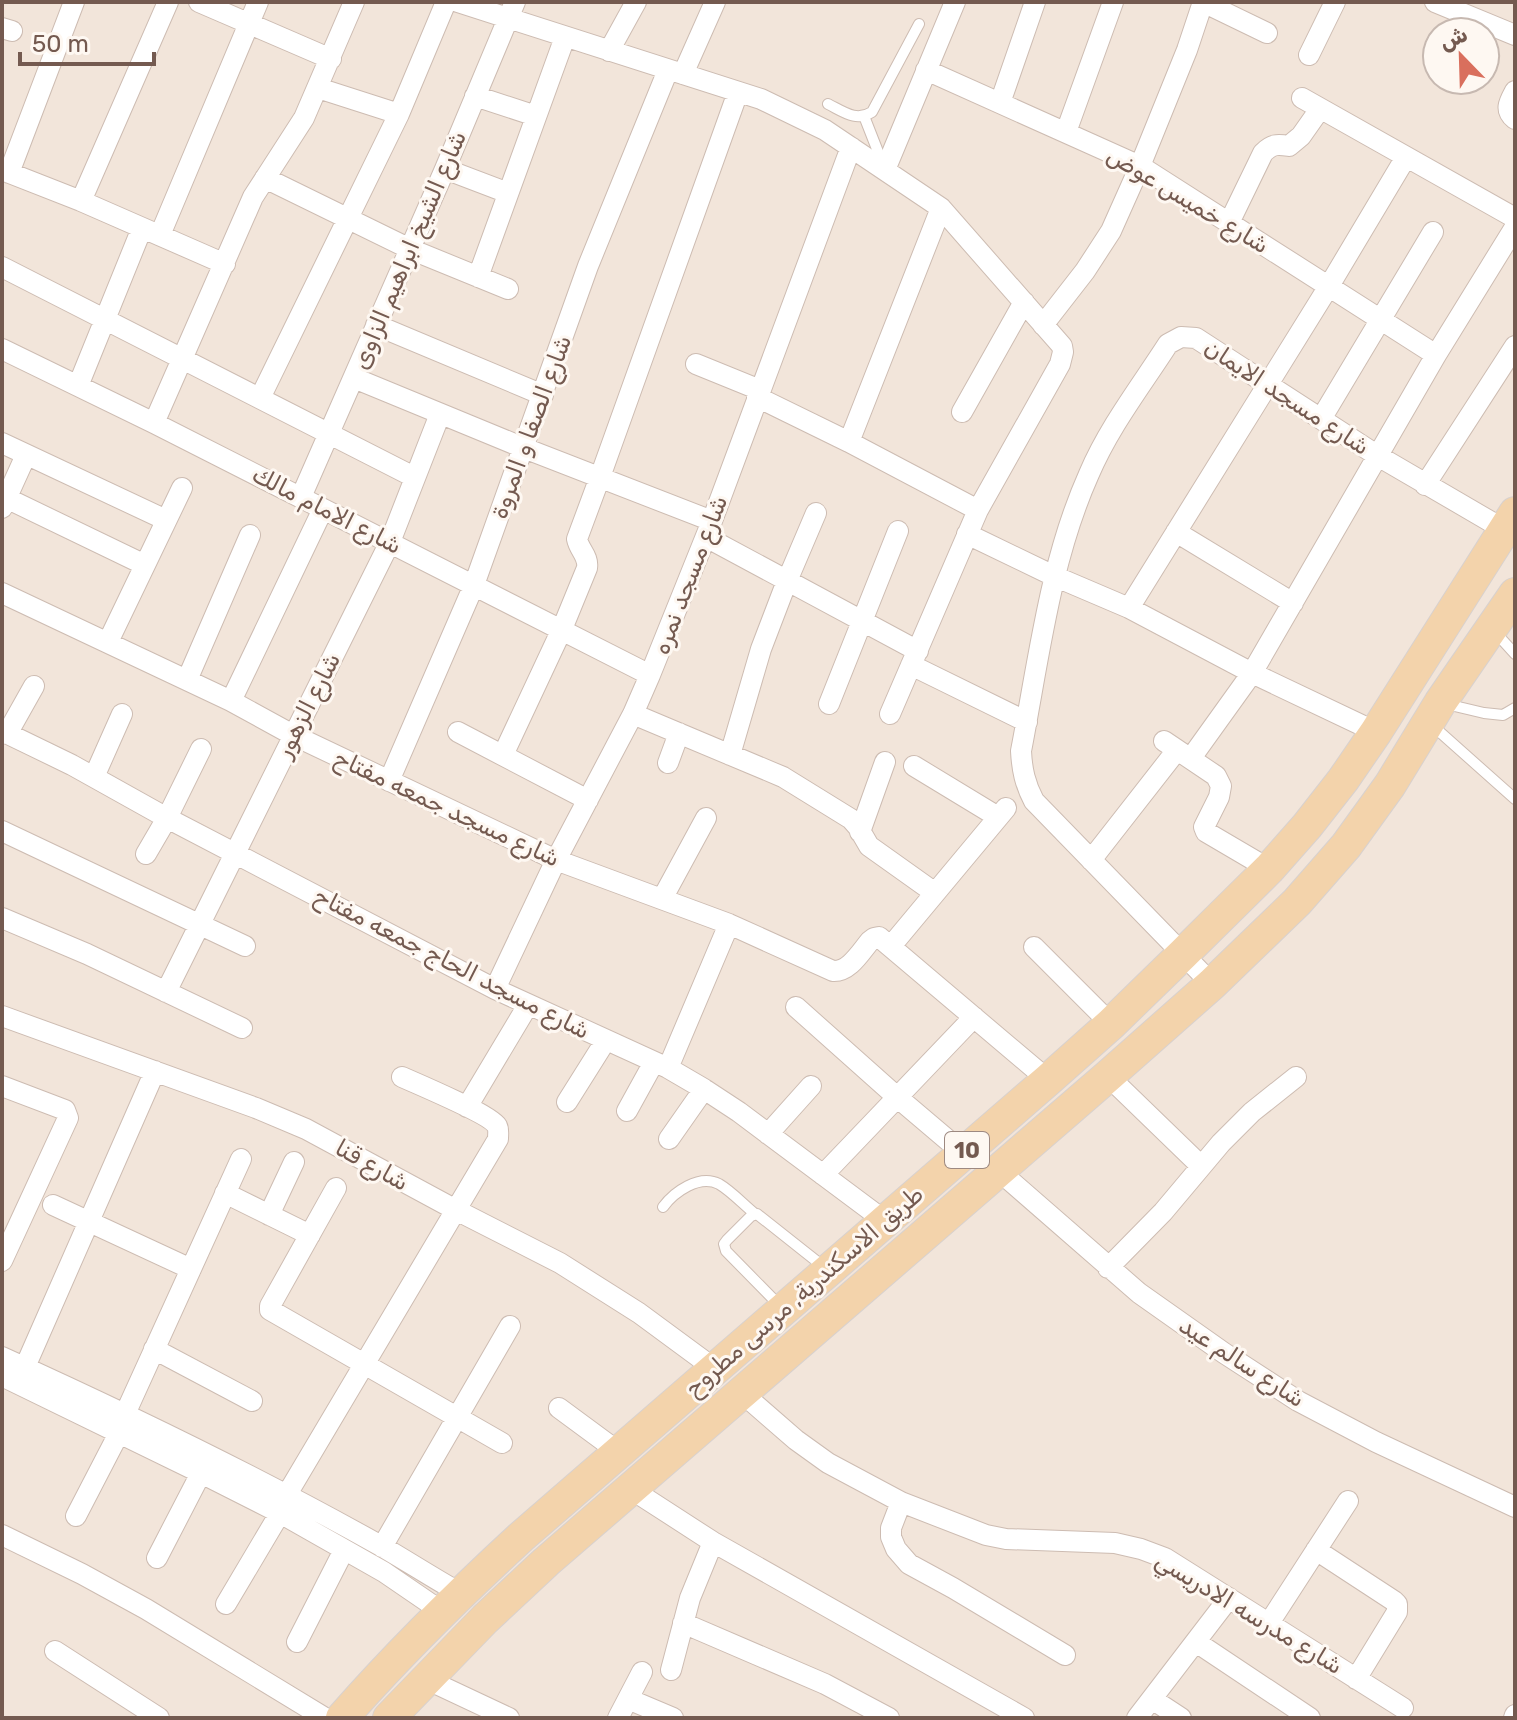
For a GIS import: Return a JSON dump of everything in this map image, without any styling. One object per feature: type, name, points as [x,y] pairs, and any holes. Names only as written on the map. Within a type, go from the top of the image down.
[{"type":"main road","name":"طريق الاسكندرية, مرسى مطروح","points":[[342,1718],[450,1602],[1111,1024],[1269,869],[1334,792],[1376,732],[1510,522]]},
{"type":"main road","name":"طريق الاسكندرية, مرسى مطروح","points":[[389,1718],[485,1619],[546,1562],[1108,1076],[1212,984],[1297,902],[1346,846],[1390,785],[1434,712],[1515,594]]},
{"type":"street","points":[[74,2],[5,171],[225,264]]},
{"type":"street","points":[[81,201],[168,2]]},
{"type":"street","points":[[199,2],[331,59]]},
{"type":"street","points":[[78,386],[104,320],[151,231],[258,2]]},
{"type":"street","points":[[154,423],[253,197],[304,118],[354,2]]},
{"type":"street","points":[[260,398],[399,114],[446,2]]},
{"type":"street","points":[[458,2],[511,10],[565,37],[761,99],[825,130],[941,208],[1062,346],[1063,358],[978,510],[890,714]]},
{"type":"street","points":[[609,51],[636,2]]},
{"type":"street","name":"شارع الصفا و المروة","points":[[389,781],[474,585],[588,266],[675,72],[715,2]]},
{"type":"street","points":[[885,170],[955,2]]},
{"type":"street","points":[[1000,103],[1035,2]]},
{"type":"street","points":[[1066,132],[1113,2]]},
{"type":"street","points":[[1043,325],[1111,231],[1187,50],[1203,2],[1267,33]]},
{"type":"street","points":[[1309,55],[1335,2]]},
{"type":"street","points":[[1444,4],[1515,35]]},
{"type":"street","name":"شارع الشيخ ابراهيم الزاوى","points":[[301,497],[511,10]]},
{"type":"street","points":[[478,277],[565,37]]},
{"type":"street","name":"شارع خميس عوض","points":[[926,70],[1140,166],[1436,355]]},
{"type":"street","points":[[318,88],[399,114]]},
{"type":"street","points":[[1515,91],[1508,104],[1509,112],[1515,119]]},
{"type":"street","points":[[503,755],[587,568],[586,556],[577,539],[738,92]]},
{"type":"street","points":[[475,96],[536,116]]},
{"type":"street","points":[[1229,223],[1263,153],[1277,144],[1289,146],[1296,142],[1311,104],[1515,218]]},
{"type":"street","name":"شارع مسجد نمره","points":[[495,989],[556,860],[633,714],[650,675],[709,529],[851,147]]},
{"type":"street","points":[[1129,608],[1406,157]]},
{"type":"street","points":[[445,169],[508,193]]},
{"type":"street","points":[[265,178],[410,249],[508,289]]},
{"type":"street","points":[[849,442],[941,208]]},
{"type":"street","points":[[1212,984],[1091,860],[1177,750],[1252,673],[1436,355],[1515,227]]},
{"type":"street","points":[[1321,419],[1433,232]]},
{"type":"street","points":[[2,267],[414,477]]},
{"type":"street","points":[[962,412],[1024,302]]},
{"type":"street","points":[[376,325],[543,395]]},
{"type":"street","name":"شارع مسجد الايمان","points":[[1091,860],[1034,801],[1026,786],[1021,751],[1054,576],[1088,474],[1103,445],[1168,344],[1181,337],[1196,338],[1425,485],[1510,522]]},
{"type":"street","points":[[1425,485],[1515,346]]},
{"type":"street","name":"شارع الامام مالك","points":[[2,349],[650,675]]},
{"type":"street","points":[[696,364],[978,510]]},
{"type":"street","points":[[354,378],[600,477],[709,529],[787,581],[862,622],[915,658],[1027,722]]},
{"type":"street","name":"شارع الزهور","points":[[166,992],[390,542],[440,414]]},
{"type":"street","points":[[2,443],[166,520]]},
{"type":"street","points":[[26,455],[3,501],[145,565]]},
{"type":"street","points":[[108,642],[182,488]]},
{"type":"street","points":[[231,701],[323,509]]},
{"type":"street","points":[[730,755],[761,649],[816,513]]},
{"type":"street","points":[[829,704],[898,531]]},
{"type":"street","points":[[1176,532],[1293,603]]},
{"type":"street","points":[[967,534],[1129,608],[1252,673],[1376,732]]},
{"type":"street","points":[[187,680],[250,535]]},
{"type":"street","name":"شارع مسجد جمعه مفتاح","points":[[2,593],[556,860],[729,924],[833,971],[845,969],[874,938],[879,937],[891,946]]},
{"type":"street","points":[[5,733],[34,686]]},
{"type":"street","points":[[94,777],[122,714]]},
{"type":"street","points":[[633,714],[783,777],[851,819],[869,846],[935,893]]},
{"type":"street","points":[[458,732],[588,800]]},
{"type":"street","name":"شارع مسجد الحاج جمعه مفتاح","points":[[5,733],[495,989],[661,1065],[704,1089],[885,1221]]},
{"type":"street","points":[[668,763],[679,733]]},
{"type":"street","points":[[146,854],[201,749]]},
{"type":"street","points":[[1177,750],[1216,776],[1221,786],[1204,827],[1206,832],[1269,869]]},
{"type":"street","points":[[860,832],[885,762]]},
{"type":"street","points":[[914,766],[1002,813],[891,946],[1048,1080]]},
{"type":"street","points":[[662,899],[706,818]]},
{"type":"street","points":[[2,831],[245,946]]},
{"type":"street","points":[[2,918],[87,954],[242,1028]]},
{"type":"street","points":[[627,1111],[661,1065],[729,924]]},
{"type":"street","points":[[1034,947],[1111,1024]]},
{"type":"street","points":[[467,1107],[528,1005]]},
{"type":"street","points":[[796,1007],[963,1153]]},
{"type":"street","name":"شارع قنا","points":[[2,1016],[306,1129],[560,1263],[639,1313],[715,1369]]},
{"type":"street","points":[[823,1175],[974,1017]]},
{"type":"street","points":[[567,1102],[606,1040]]},
{"type":"street","points":[[25,1367],[155,1071]]},
{"type":"street","points":[[1108,1076],[1201,1166]]},
{"type":"street","points":[[226,1604],[498,1139],[499,1129],[495,1123],[402,1077]]},
{"type":"street","points":[[1108,1268],[1163,1212],[1252,1112],[1296,1077]]},
{"type":"street","points":[[2,1086],[65,1110],[68,1118],[2,1261]]},
{"type":"street","points":[[768,1134],[811,1086]]},
{"type":"street","points":[[669,1139],[704,1089]]},
{"type":"street","points":[[76,1516],[122,1423],[241,1159]]},
{"type":"street","points":[[269,1215],[294,1162]]},
{"type":"street","name":"شارع سالم عيد","points":[[999,1171],[1108,1268],[1224,1353],[1298,1401],[1376,1442],[1515,1507]]},
{"type":"street","points":[[336,1188],[270,1310],[502,1443]]},
{"type":"street","points":[[225,1193],[310,1235]]},
{"type":"street","points":[[53,1205],[191,1269]]},
{"type":"street","points":[[382,1547],[510,1326]]},
{"type":"street","points":[[154,1349],[252,1401]]},
{"type":"street","points":[[2,1357],[122,1423],[201,1473],[382,1547],[450,1602]]},
{"type":"street","points":[[2,1376],[122,1423],[283,1504],[344,1550],[450,1602]]},
{"type":"street","name":"شارع مدرسه الادريسي","points":[[742,1393],[828,1463],[901,1502],[986,1535],[1006,1539],[1115,1543],[1165,1558],[1403,1708]]},
{"type":"street","points":[[559,1408],[620,1453]]},
{"type":"street","points":[[157,1558],[201,1473]]},
{"type":"street","points":[[631,1489],[713,1542],[1024,1718]]},
{"type":"street","points":[[1269,1623],[1348,1501]]},
{"type":"street","points":[[901,1502],[891,1528],[891,1537],[896,1549],[909,1564],[1065,1655]]},
{"type":"street","points":[[2,1535],[146,1609],[325,1718]]},
{"type":"street","points":[[671,1670],[683,1623],[713,1542]]},
{"type":"street","points":[[297,1642],[344,1550]]},
{"type":"street","points":[[1316,1550],[1397,1604],[1397,1612],[1356,1679]]},
{"type":"street","points":[[1137,1718],[1229,1598]]},
{"type":"street","points":[[683,1623],[825,1684],[889,1718]]},
{"type":"street","points":[[1196,1642],[1310,1718]]},
{"type":"street","points":[[55,1651],[159,1718]]},
{"type":"street","points":[[618,1718],[642,1672]]},
{"type":"street","points":[[426,1679],[509,1718]]},
{"type":"street","points":[[628,1699],[673,1718]]},
{"type":"street","points":[[1152,1699],[1181,1718]]},
{"type":"lane","points":[[828,104],[855,117],[872,112],[919,24]]},
{"type":"lane","points":[[864,116],[885,170]]},
{"type":"lane","points":[[1492,628],[1515,654]]},
{"type":"lane","points":[[1434,712],[1503,715],[1515,708]]},
{"type":"lane","points":[[1434,712],[1515,799]]},
{"type":"lane","points":[[663,1207],[680,1190],[690,1185],[719,1184],[829,1270]]},
{"type":"lane","points":[[754,1213],[724,1244],[726,1251],[784,1310]]},
{"type":"shaded area","points":[[2,2],[1515,2],[1515,1718],[2,1718]]}]
